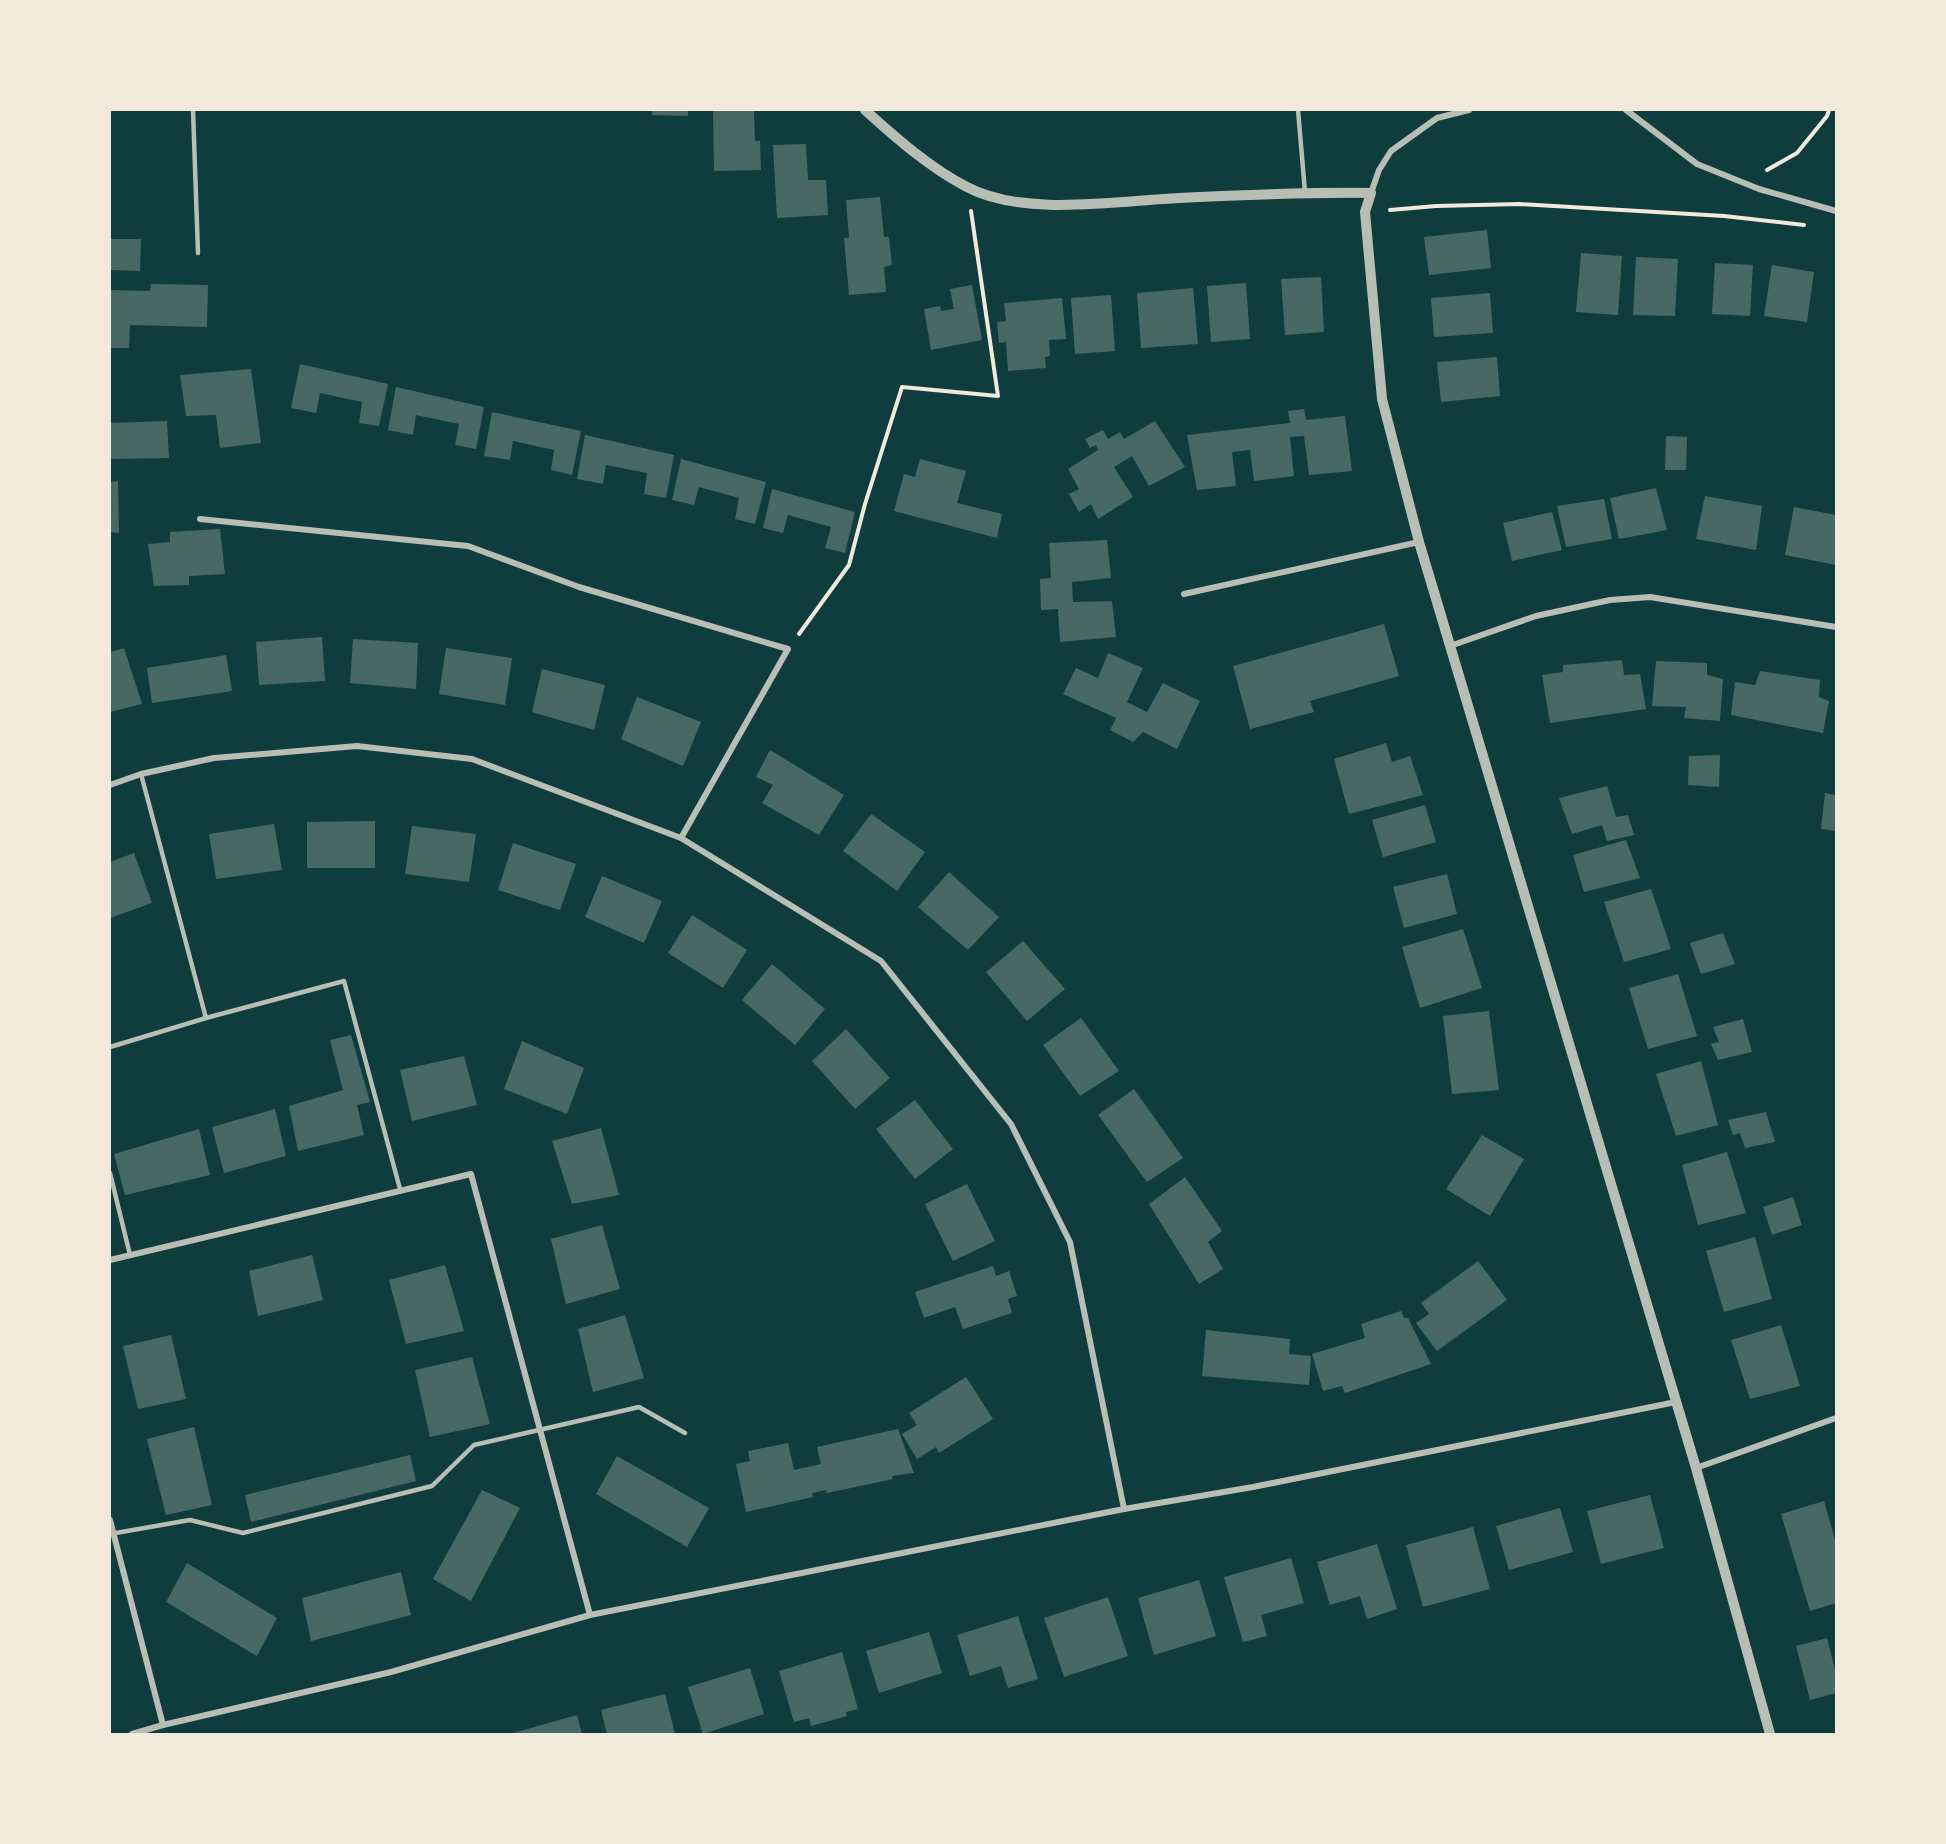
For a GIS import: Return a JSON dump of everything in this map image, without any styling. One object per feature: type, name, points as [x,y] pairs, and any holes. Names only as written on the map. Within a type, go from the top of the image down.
[{"type":"street","points":[[865,110],[922,157],[968,188],[1003,200],[1052,205],[1305,192],[1371,193]]},
{"type":"street","points":[[1469,110],[1437,118],[1391,151],[1379,170],[1365,212],[1382,399],[1419,542],[1696,1468],[1770,1734]]},
{"type":"street","points":[[1626,110],[1697,164],[1759,189],[1836,211]]},
{"type":"street","points":[[200,519],[468,546],[579,587],[788,649],[681,838]]},
{"type":"street","points":[[1184,594],[1419,542]]},
{"type":"street","points":[[1450,646],[1536,616],[1610,600],[1650,597],[1836,627]]},
{"type":"street","points":[[110,785],[141,774],[214,758],[357,746],[472,759],[681,838],[880,961],[1011,1124],[1070,1242],[1124,1509]]},
{"type":"street","points":[[110,1260],[400,1189],[471,1174],[590,1615]]},
{"type":"street","points":[[132,1734],[391,1672],[590,1615],[1124,1509],[1265,1485],[1676,1402]]},
{"type":"street","points":[[1696,1468],[1836,1418]]},
{"type":"street","points":[[110,1520],[111,1534],[163,1725]]},
{"type":"lane","points":[[193,110],[198,253]]},
{"type":"lane","points":[[1298,110],[1305,192]]},
{"type":"lane","points":[[141,774],[206,1018]]},
{"type":"lane","points":[[110,1047],[206,1018],[344,981],[400,1189]]},
{"type":"lane","points":[[110,1173],[129,1255]]},
{"type":"lane","points":[[111,1534],[190,1520],[243,1533],[432,1486],[474,1445],[639,1407],[685,1433]]},
{"type":"path","points":[[1768,169],[1797,153],[1827,116],[1829,110]]},
{"type":"path","points":[[788,649],[849,565],[865,504],[902,387],[998,396],[968,188]]},
{"type":"path","points":[[1365,212],[1436,206],[1519,204],[1724,216],[1805,225]]},
{"type":"building","points":[[652,110],[688,110],[688,116],[652,115]]},
{"type":"building","points":[[713,110],[754,110],[755,141],[760,141],[761,170],[714,171]]},
{"type":"building","points":[[806,144],[808,180],[826,180],[828,215],[777,218],[773,145]]},
{"type":"building","points":[[880,197],[884,237],[889,237],[892,265],[884,267],[886,292],[849,295],[844,238],[849,238],[846,200]]},
{"type":"building","points":[[1487,230],[1491,268],[1429,275],[1424,237]]},
{"type":"building","points":[[110,239],[141,239],[140,271],[110,270]]},
{"type":"building","points":[[1581,253],[1622,256],[1618,315],[1576,312]]},
{"type":"building","points":[[1636,257],[1678,259],[1675,316],[1633,315]]},
{"type":"building","points":[[1715,263],[1753,265],[1750,316],[1712,314]]},
{"type":"building","points":[[1772,265],[1814,272],[1807,322],[1764,316]]},
{"type":"building","points":[[1321,277],[1324,332],[1285,335],[1281,279]]},
{"type":"building","points":[[1246,283],[1250,339],[1211,342],[1207,286]]},
{"type":"building","points":[[151,284],[208,285],[207,327],[130,325],[129,348],[110,348],[110,290],[150,291]]},
{"type":"building","points":[[972,285],[982,340],[931,350],[924,309],[940,306],[941,311],[954,309],[950,289]]},
{"type":"building","points":[[1193,288],[1198,344],[1141,348],[1137,293]]},
{"type":"building","points":[[1490,293],[1493,333],[1434,337],[1431,298]]},
{"type":"building","points":[[1111,295],[1115,351],[1075,354],[1071,298]]},
{"type":"building","points":[[1062,298],[1066,339],[1049,340],[1050,356],[1045,357],[1046,368],[1008,371],[1006,342],[999,343],[997,322],[1006,321],[1004,303]]},
{"type":"building","points":[[1497,357],[1500,396],[1441,402],[1437,362]]},
{"type":"building","points":[[300,364],[388,384],[379,426],[359,423],[362,402],[320,393],[316,413],[291,408]]},
{"type":"building","points":[[251,369],[261,443],[220,448],[216,415],[186,416],[180,375]]},
{"type":"building","points":[[396,387],[484,407],[476,449],[455,445],[459,424],[416,415],[413,435],[388,430]]},
{"type":"building","points":[[1304,409],[1306,420],[1345,416],[1352,471],[1309,475],[1304,436],[1290,437],[1294,476],[1254,481],[1250,450],[1232,452],[1236,486],[1197,490],[1187,435],[1290,423],[1288,411]]},
{"type":"building","points":[[492,412],[581,431],[572,475],[551,470],[554,450],[513,441],[510,460],[484,456]]},
{"type":"building","points":[[167,421],[169,458],[110,459],[110,423]]},
{"type":"building","points":[[1155,421],[1185,467],[1149,486],[1132,456],[1114,467],[1133,497],[1098,519],[1091,504],[1079,512],[1069,494],[1079,489],[1068,469],[1098,450],[1096,445],[1090,448],[1085,439],[1103,430],[1108,439],[1120,432],[1124,439]]},
{"type":"building","points":[[585,435],[674,455],[666,498],[644,494],[647,473],[606,465],[603,484],[577,479]]},
{"type":"building","points":[[1666,436],[1687,437],[1686,470],[1665,470]]},
{"type":"building","points":[[681,459],[766,482],[755,524],[735,519],[739,498],[699,487],[694,505],[672,500]]},
{"type":"building","points":[[920,459],[966,471],[957,503],[1002,514],[997,538],[894,511],[904,474],[915,477]]},
{"type":"building","points":[[118,481],[119,533],[110,532],[110,482]]},
{"type":"building","points":[[1656,488],[1667,530],[1619,539],[1610,498]]},
{"type":"building","points":[[772,489],[855,512],[845,553],[825,548],[831,527],[788,515],[783,533],[763,528]]},
{"type":"building","points":[[1705,496],[1762,506],[1756,550],[1696,539]]},
{"type":"building","points":[[1604,499],[1612,539],[1566,547],[1557,506]]},
{"type":"building","points":[[1794,507],[1836,515],[1836,565],[1785,555]]},
{"type":"building","points":[[1552,512],[1562,550],[1512,561],[1503,523]]},
{"type":"building","points":[[220,529],[225,574],[189,576],[189,585],[154,586],[148,544],[170,542],[170,532]]},
{"type":"building","points":[[1107,540],[1111,578],[1072,582],[1073,602],[1112,601],[1116,637],[1060,642],[1058,609],[1041,610],[1040,579],[1051,578],[1049,543]]},
{"type":"building","points":[[1384,624],[1399,676],[1310,701],[1314,712],[1250,729],[1233,666]]},
{"type":"building","points":[[322,637],[325,681],[259,685],[256,642]]},
{"type":"building","points":[[353,639],[418,643],[416,689],[350,683]]},
{"type":"building","points":[[124,648],[142,704],[110,712],[110,652]]},
{"type":"building","points":[[446,648],[512,658],[505,705],[439,694]]},
{"type":"building","points":[[1108,653],[1143,668],[1127,702],[1147,712],[1163,683],[1200,701],[1177,749],[1143,732],[1133,742],[1110,730],[1116,718],[1063,694],[1076,668],[1098,678]]},
{"type":"building","points":[[226,655],[232,691],[152,703],[147,668]]},
{"type":"building","points":[[1622,660],[1624,675],[1640,674],[1646,709],[1550,723],[1542,675],[1563,672],[1563,665]]},
{"type":"building","points":[[1656,661],[1707,663],[1707,675],[1723,679],[1720,721],[1684,718],[1686,707],[1652,706]]},
{"type":"building","points":[[542,669],[605,685],[594,730],[532,712]]},
{"type":"building","points":[[1760,671],[1820,680],[1819,697],[1829,701],[1823,733],[1731,715],[1735,682],[1755,685]]},
{"type":"building","points":[[637,697],[701,722],[683,766],[621,739]]},
{"type":"building","points":[[1386,743],[1392,762],[1410,756],[1423,795],[1349,814],[1334,759]]},
{"type":"building","points":[[770,750],[844,795],[819,835],[762,803],[773,785],[756,777]]},
{"type":"building","points":[[1720,755],[1719,787],[1688,785],[1689,756]]},
{"type":"building","points":[[1607,786],[1616,817],[1628,815],[1634,835],[1607,841],[1602,825],[1572,834],[1559,798]]},
{"type":"building","points":[[1825,793],[1836,795],[1836,831],[1821,829]]},
{"type":"building","points":[[1425,805],[1436,842],[1383,857],[1372,820]]},
{"type":"building","points":[[871,814],[925,852],[897,891],[843,851]]},
{"type":"building","points":[[375,821],[375,868],[307,868],[307,822]]},
{"type":"building","points":[[274,824],[282,870],[216,879],[209,834]]},
{"type":"building","points":[[412,826],[476,834],[469,882],[405,874]]},
{"type":"building","points":[[1626,840],[1640,878],[1584,892],[1573,855]]},
{"type":"building","points":[[513,843],[576,864],[560,910],[498,890]]},
{"type":"building","points":[[134,853],[152,903],[110,918],[110,862]]},
{"type":"building","points":[[949,872],[999,917],[968,950],[918,907]]},
{"type":"building","points":[[1447,874],[1457,914],[1404,928],[1393,887]]},
{"type":"building","points":[[602,876],[662,901],[644,943],[585,917]]},
{"type":"building","points":[[1651,889],[1671,949],[1624,962],[1604,902]]},
{"type":"building","points":[[692,915],[747,950],[723,988],[668,953]]},
{"type":"building","points":[[1463,929],[1482,988],[1420,1008],[1402,947]]},
{"type":"building","points":[[1723,933],[1735,964],[1701,974],[1690,943]]},
{"type":"building","points":[[1023,941],[1065,989],[1027,1021],[986,972]]},
{"type":"building","points":[[772,964],[825,1009],[795,1045],[742,1000]]},
{"type":"building","points":[[1678,974],[1697,1036],[1648,1049],[1629,988]]},
{"type":"building","points":[[1489,1011],[1499,1090],[1452,1094],[1443,1016]]},
{"type":"building","points":[[1081,1018],[1119,1071],[1080,1096],[1043,1045]]},
{"type":"building","points":[[1743,1019],[1752,1052],[1718,1060],[1711,1044],[1719,1042],[1713,1027]]},
{"type":"building","points":[[846,1029],[890,1078],[855,1109],[812,1061]]},
{"type":"building","points":[[351,1035],[370,1102],[357,1105],[364,1135],[298,1151],[289,1106],[343,1090],[330,1040]]},
{"type":"building","points":[[522,1041],[584,1068],[567,1114],[504,1089]]},
{"type":"building","points":[[464,1056],[477,1105],[412,1121],[400,1070]]},
{"type":"building","points":[[1701,1061],[1718,1125],[1676,1136],[1656,1074]]},
{"type":"building","points":[[1134,1089],[1183,1158],[1147,1182],[1098,1115]]},
{"type":"building","points":[[915,1100],[953,1149],[915,1179],[876,1129]]},
{"type":"building","points":[[275,1109],[286,1156],[224,1173],[212,1127]]},
{"type":"building","points":[[1766,1112],[1775,1142],[1745,1148],[1740,1133],[1733,1135],[1728,1120]]},
{"type":"building","points":[[601,1128],[619,1195],[572,1204],[552,1141]]},
{"type":"building","points":[[199,1129],[210,1175],[125,1195],[114,1154]]},
{"type":"building","points":[[1482,1135],[1524,1159],[1490,1216],[1446,1189]]},
{"type":"building","points":[[1727,1152],[1746,1213],[1698,1225],[1682,1165]]},
{"type":"building","points":[[1185,1177],[1222,1231],[1208,1242],[1223,1269],[1199,1284],[1149,1204]]},
{"type":"building","points":[[967,1184],[995,1241],[953,1261],[925,1204]]},
{"type":"building","points":[[1793,1197],[1802,1225],[1772,1235],[1763,1207]]},
{"type":"building","points":[[602,1225],[620,1289],[566,1304],[551,1239]]},
{"type":"building","points":[[1755,1237],[1772,1299],[1724,1312],[1706,1251]]},
{"type":"building","points":[[312,1255],[323,1300],[258,1316],[249,1271]]},
{"type":"building","points":[[1478,1261],[1507,1300],[1437,1351],[1416,1323],[1429,1314],[1421,1303]]},
{"type":"building","points":[[445,1265],[464,1331],[406,1344],[389,1280]]},
{"type":"building","points":[[993,1266],[996,1276],[1009,1271],[1017,1296],[1008,1299],[1012,1313],[963,1329],[955,1307],[924,1318],[915,1292]]},
{"type":"building","points":[[1401,1311],[1404,1318],[1408,1318],[1431,1364],[1345,1393],[1342,1386],[1323,1391],[1312,1354],[1365,1338],[1361,1324]]},
{"type":"building","points":[[625,1315],[644,1378],[593,1392],[578,1329]]},
{"type":"building","points":[[1781,1325],[1800,1386],[1750,1399],[1731,1340]]},
{"type":"building","points":[[1206,1330],[1290,1339],[1289,1354],[1311,1356],[1309,1385],[1202,1376]]},
{"type":"building","points":[[171,1335],[186,1399],[138,1409],[123,1346]]},
{"type":"building","points":[[472,1357],[490,1424],[430,1437],[415,1370]]},
{"type":"building","points":[[966,1377],[993,1419],[939,1453],[936,1447],[917,1459],[902,1434],[917,1425],[909,1413]]},
{"type":"building","points":[[194,1427],[212,1505],[166,1515],[147,1439]]},
{"type":"building","points":[[898,1429],[914,1473],[892,1476],[893,1479],[827,1493],[826,1490],[812,1493],[813,1497],[746,1512],[736,1464],[750,1461],[748,1451],[788,1443],[794,1470],[821,1464],[817,1447]]},
{"type":"building","points":[[410,1455],[416,1481],[251,1522],[245,1495]]},
{"type":"building","points":[[617,1456],[709,1508],[687,1547],[596,1494]]},
{"type":"building","points":[[482,1490],[520,1508],[471,1601],[433,1579]]},
{"type":"building","points":[[1650,1495],[1664,1548],[1601,1564],[1587,1511]]},
{"type":"building","points":[[1824,1501],[1836,1543],[1836,1603],[1810,1611],[1781,1514]]},
{"type":"building","points":[[1560,1508],[1573,1552],[1509,1570],[1496,1526]]},
{"type":"building","points":[[1473,1527],[1490,1589],[1423,1607],[1406,1545]]},
{"type":"building","points":[[1377,1544],[1397,1609],[1367,1619],[1360,1596],[1330,1605],[1317,1562]]},
{"type":"building","points":[[1291,1558],[1304,1603],[1261,1615],[1267,1636],[1243,1642],[1224,1577]]},
{"type":"building","points":[[187,1563],[277,1618],[257,1656],[166,1602]]},
{"type":"building","points":[[401,1572],[411,1615],[311,1641],[302,1598]]},
{"type":"building","points":[[1199,1580],[1216,1636],[1154,1655],[1138,1598]]},
{"type":"building","points":[[1108,1597],[1128,1656],[1064,1677],[1044,1618]]},
{"type":"building","points":[[1018,1616],[1038,1679],[1008,1688],[1001,1666],[970,1676],[957,1635]]},
{"type":"building","points":[[929,1632],[942,1673],[879,1693],[866,1651]]},
{"type":"building","points":[[1827,1638],[1836,1674],[1836,1693],[1810,1700],[1796,1646]]},
{"type":"building","points":[[842,1652],[858,1709],[846,1712],[847,1716],[811,1726],[809,1718],[794,1722],[779,1671]]},
{"type":"building","points":[[750,1668],[764,1714],[703,1734],[688,1687]]},
{"type":"building","points":[[665,1694],[675,1734],[607,1734],[601,1710]]},
{"type":"building","points":[[577,1715],[582,1734],[513,1733]]}]
